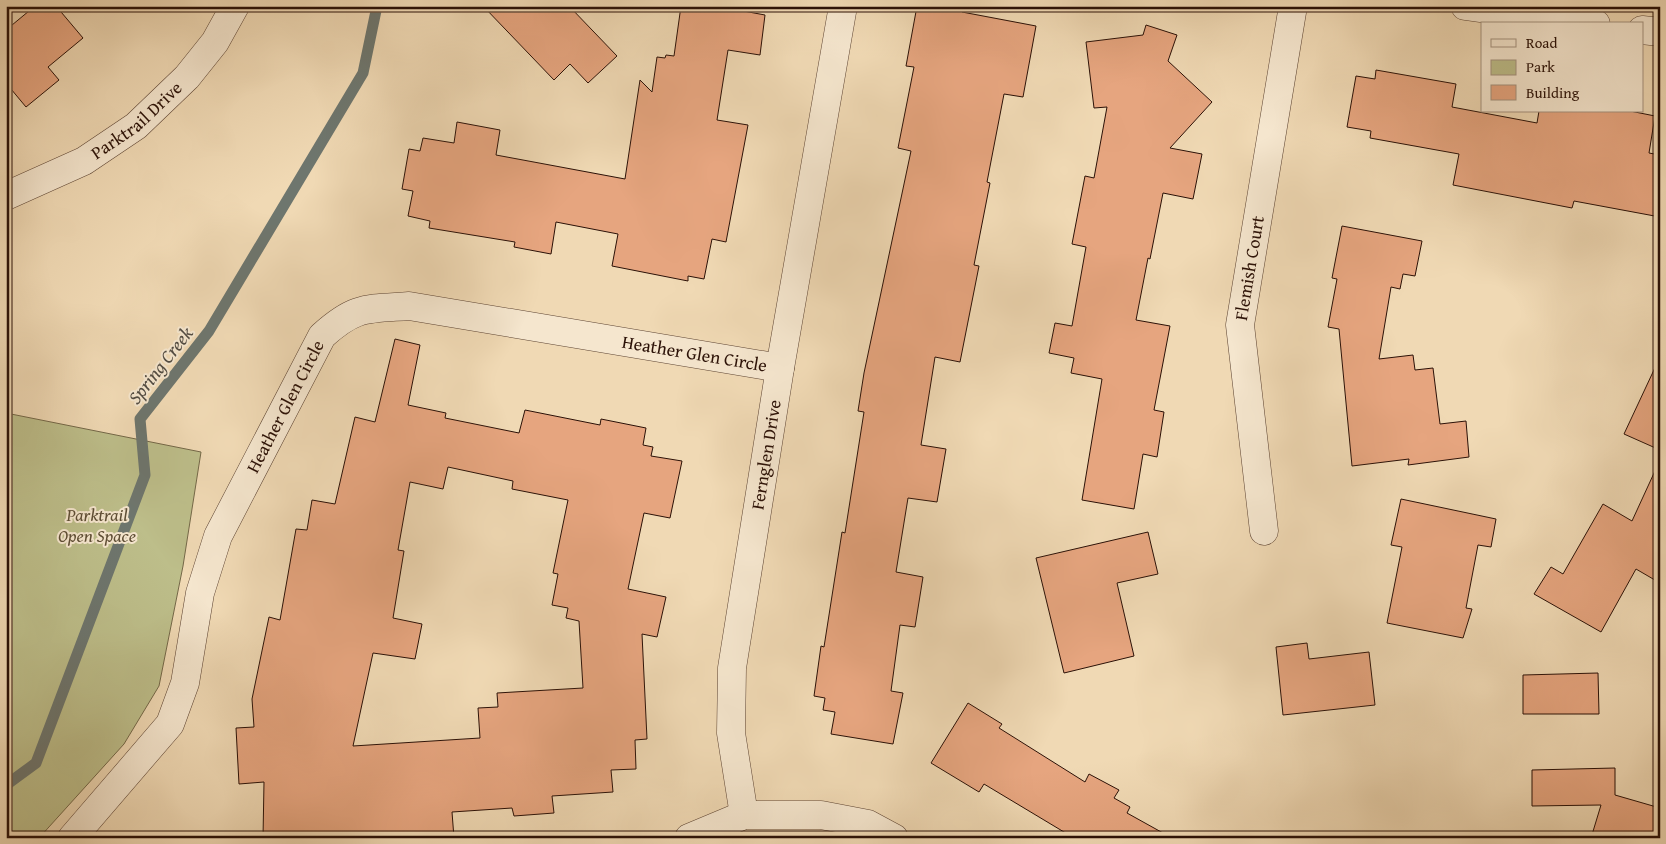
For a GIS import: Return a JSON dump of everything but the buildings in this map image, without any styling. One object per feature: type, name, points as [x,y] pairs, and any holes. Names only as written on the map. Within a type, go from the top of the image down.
[{"type":"street","name":"Parktrail Drive","points":[[6,196],[84,162],[136,126],[187,76],[215,42],[235,6]]},
{"type":"street","name":"Fernglen Drive","points":[[744,815],[731,732],[732,668],[780,368],[842,6]]},
{"type":"street","name":"Flemish Court","points":[[1264,531],[1240,325],[1293,6]]},
{"type":"street","points":[[1465,6],[1581,22]]},
{"type":"street","points":[[1644,30],[1660,32]]},
{"type":"street","name":"Heather Glen Circle","points":[[72,838],[170,724],[185,683],[200,593],[218,536],[322,336],[341,319],[361,310],[409,306],[780,368]]},
{"type":"street","points":[[689,838],[744,815],[821,815],[868,824],[894,838]]},
{"type":"green space","name":"Parktrail Open Space","points":[[6,413],[201,452],[183,566],[159,686],[124,744],[39,838],[6,838]]},
{"type":"waterway","name":"Spring Creek","points":[[6,785],[36,763],[145,475],[140,419],[209,331],[363,73],[377,6]]}]
